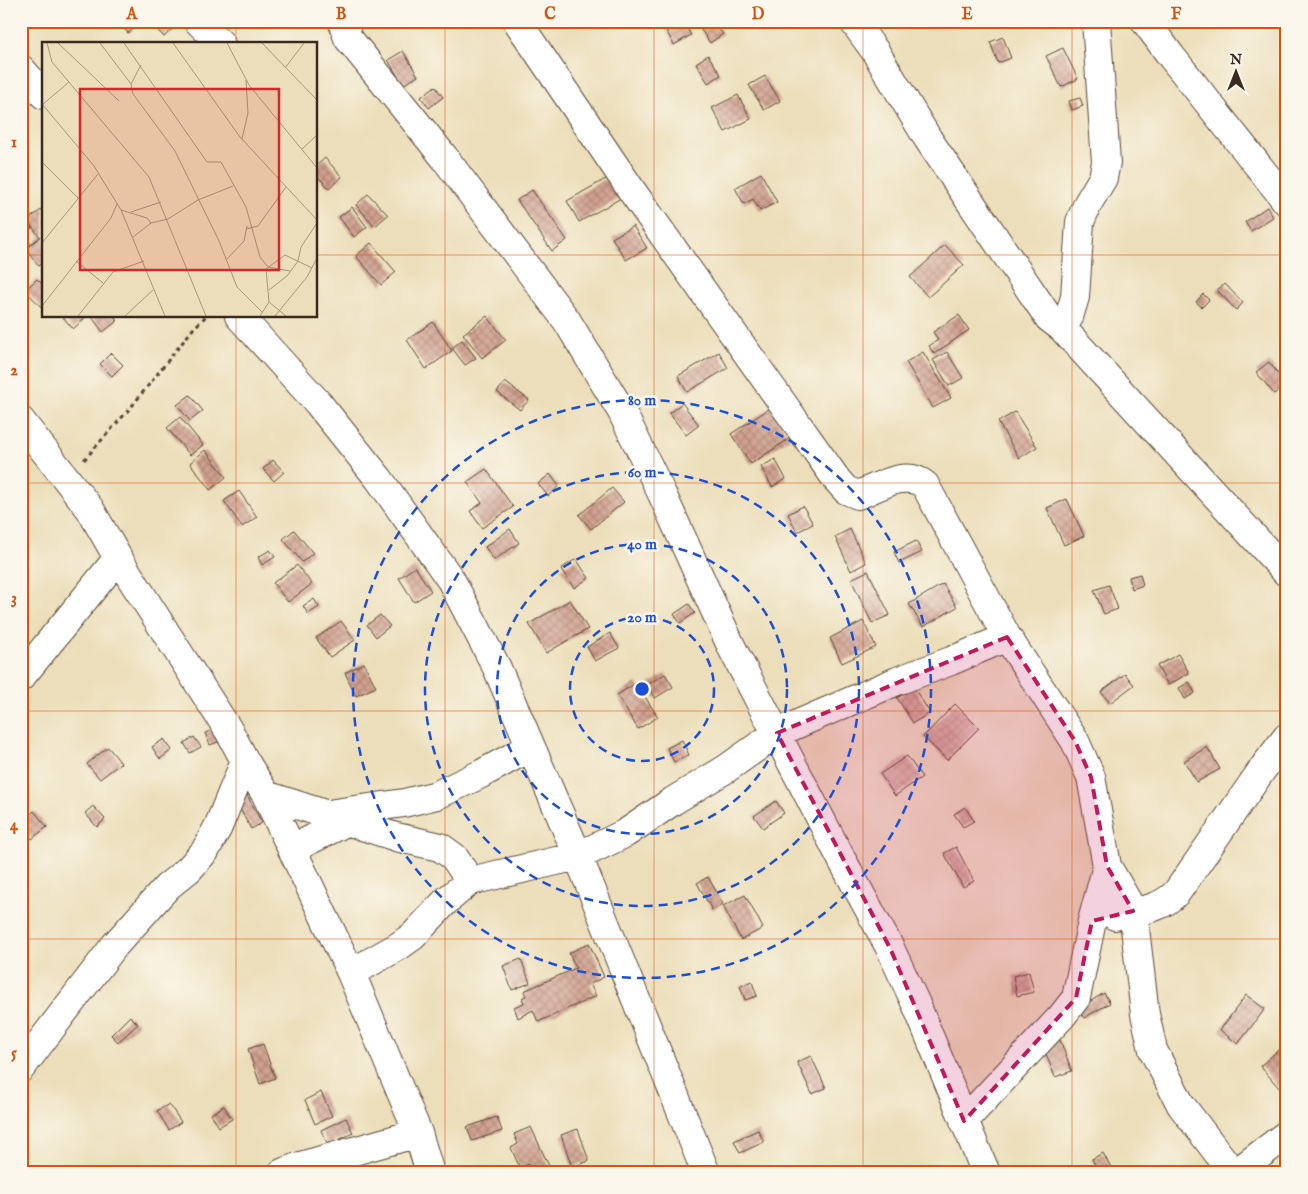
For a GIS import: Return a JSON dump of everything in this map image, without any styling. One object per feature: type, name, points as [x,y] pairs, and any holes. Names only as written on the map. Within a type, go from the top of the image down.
[{"type":"street","points":[[198,21],[219,42]]},
{"type":"street","points":[[342,21],[348,38],[444,157],[566,321],[622,412],[662,494],[732,648],[890,948],[916,1004],[986,1173]]},
{"type":"street","points":[[517,21],[632,191],[837,480],[846,490],[858,495],[905,478],[918,479],[926,485],[1007,638],[1075,741],[1091,777],[1107,866],[1133,911],[1144,1014],[1153,1050],[1181,1105],[1234,1173],[1287,1134]]},
{"type":"street","points":[[853,21],[875,51],[928,139],[1049,318],[1062,328],[1287,573]]},
{"type":"street","points":[[1062,328],[1069,317],[1075,297],[1080,222],[1088,203],[1103,178],[1106,162],[1096,21]]},
{"type":"street","points":[[1145,21],[1170,56],[1287,202]]},
{"type":"street","points":[[21,68],[42,93]]},
{"type":"street","points":[[241,318],[318,403],[379,479],[451,580],[497,668],[532,747],[706,1173]]},
{"type":"street","points":[[21,422],[90,509],[118,558],[228,731],[266,795],[351,973],[418,1133],[430,1173]]},
{"type":"street","points":[[21,677],[118,558]]},
{"type":"street","points":[[351,973],[413,936],[446,901],[470,880],[578,856],[626,833],[672,801],[726,769],[776,733],[898,681],[1007,638]]},
{"type":"street","points":[[1092,921],[1133,911],[1155,908],[1168,901],[1177,892],[1287,737]]},
{"type":"street","points":[[292,849],[338,817],[437,795],[532,747]]},
{"type":"street","points":[[21,1068],[115,945],[167,887],[205,851],[218,827],[245,761]]},
{"type":"street","points":[[266,795],[396,836],[440,847],[454,857],[470,880]]},
{"type":"street","points":[[964,1121],[1062,1016],[1076,998],[1092,921],[1107,866]]},
{"type":"street","points":[[282,1173],[418,1133]]},
{"type":"path","points":[[66,480],[132,406],[204,318]]},
{"type":"highlighted area","points":[[1007,637],[1075,741],[1091,777],[1107,866],[1133,911],[1092,921],[1076,998],[964,1121],[890,948],[777,733]]},
{"type":"building","points":[[118,21],[143,21],[128,33]]},
{"type":"building","points":[[149,21],[172,21],[176,26],[164,37]]},
{"type":"building","points":[[661,21],[683,21],[691,35],[674,45]]},
{"type":"building","points":[[695,21],[713,21],[723,34],[710,43]]},
{"type":"building","points":[[1003,37],[1011,58],[998,63],[990,42]]},
{"type":"building","points":[[1063,48],[1078,79],[1061,87],[1046,56]]},
{"type":"building","points":[[403,51],[418,76],[403,85],[388,60]]},
{"type":"building","points":[[708,55],[721,75],[708,83],[696,63]]},
{"type":"building","points":[[765,76],[780,101],[764,110],[749,85]]},
{"type":"building","points":[[435,86],[443,97],[429,108],[421,97]]},
{"type":"building","points":[[738,95],[751,119],[725,132],[712,108]]},
{"type":"building","points":[[1080,98],[1083,106],[1072,110],[1069,101]]},
{"type":"building","points":[[325,158],[342,177],[329,188],[318,177],[318,164]]},
{"type":"building","points":[[761,173],[777,202],[760,211],[753,199],[744,204],[735,188]]},
{"type":"building","points":[[609,177],[621,198],[579,222],[567,201]]},
{"type":"building","points":[[532,190],[567,240],[552,251],[517,200]]},
{"type":"building","points":[[368,194],[388,215],[375,226],[356,205]]},
{"type":"building","points":[[352,207],[367,227],[354,237],[339,217]]},
{"type":"building","points":[[1267,207],[1273,217],[1251,231],[1245,222]]},
{"type":"building","points":[[42,209],[42,264],[39,266],[25,249],[40,237],[27,220]]},
{"type":"building","points":[[21,216],[32,228],[21,237]]},
{"type":"building","points":[[633,226],[647,248],[626,260],[612,238]]},
{"type":"building","points":[[371,243],[396,272],[381,285],[356,256]]},
{"type":"building","points":[[945,245],[964,265],[928,297],[910,277]]},
{"type":"building","points":[[37,279],[42,284],[42,308],[25,290]]},
{"type":"building","points":[[1225,284],[1243,303],[1236,310],[1217,290]]},
{"type":"building","points":[[1203,294],[1209,300],[1202,307],[1196,302]]},
{"type":"building","points":[[959,315],[969,330],[934,354],[929,346],[938,340],[933,332]]},
{"type":"building","points":[[487,316],[506,340],[482,358],[463,334]]},
{"type":"building","points":[[64,318],[85,318],[73,329]]},
{"type":"building","points":[[92,318],[115,318],[117,321],[103,332]]},
{"type":"building","points":[[433,322],[452,351],[426,369],[407,340]]},
{"type":"building","points":[[462,340],[476,358],[465,365],[452,348]]},
{"type":"building","points":[[719,352],[728,368],[687,392],[678,376]]},
{"type":"building","points":[[923,352],[951,398],[933,408],[906,362]]},
{"type":"building","points":[[947,352],[963,378],[949,386],[933,360]]},
{"type":"building","points":[[111,353],[123,365],[112,376],[100,364]]},
{"type":"building","points":[[1269,362],[1286,384],[1274,394],[1256,372]]},
{"type":"building","points":[[505,382],[529,400],[520,410],[497,392]]},
{"type":"building","points":[[190,395],[203,411],[190,421],[177,405]]},
{"type":"building","points":[[682,403],[699,425],[686,435],[669,413]]},
{"type":"building","points":[[770,408],[790,438],[751,464],[731,434]]},
{"type":"building","points":[[1015,412],[1037,447],[1019,458],[998,422]]},
{"type":"building","points":[[180,417],[203,445],[190,455],[167,428]]},
{"type":"building","points":[[205,450],[226,477],[210,490],[190,463]]},
{"type":"building","points":[[775,459],[786,479],[772,487],[761,467]]},
{"type":"building","points":[[273,460],[284,472],[274,481],[263,469]]},
{"type":"building","points":[[486,469],[513,507],[482,528],[470,511],[482,503],[467,482]]},
{"type":"building","points":[[550,474],[559,486],[548,496],[538,484]]},
{"type":"building","points":[[612,488],[624,502],[591,529],[579,515]]},
{"type":"building","points":[[239,491],[257,517],[242,527],[224,501]]},
{"type":"building","points":[[1067,499],[1084,536],[1064,545],[1047,508]]},
{"type":"building","points":[[803,506],[813,524],[797,532],[788,514]]},
{"type":"building","points":[[510,529],[519,543],[494,560],[485,547]]},
{"type":"building","points":[[850,529],[866,563],[851,571],[835,537]]},
{"type":"building","points":[[294,530],[313,553],[302,562],[283,539]]},
{"type":"building","points":[[916,541],[922,552],[899,563],[894,552]]},
{"type":"building","points":[[270,550],[275,557],[262,565],[258,557]]},
{"type":"building","points":[[576,559],[589,578],[574,588],[561,569]]},
{"type":"building","points":[[297,565],[312,584],[288,602],[273,583]]},
{"type":"building","points":[[415,567],[431,591],[414,602],[399,578]]},
{"type":"building","points":[[868,571],[890,615],[872,623],[851,579]]},
{"type":"building","points":[[1140,574],[1143,585],[1132,589],[1129,577]]},
{"type":"building","points":[[943,584],[957,607],[923,627],[909,604]]},
{"type":"building","points":[[1109,585],[1118,609],[1104,614],[1094,590]]},
{"type":"building","points":[[314,599],[319,607],[308,614],[303,606]]},
{"type":"building","points":[[570,600],[588,629],[546,653],[529,624]]},
{"type":"building","points":[[689,604],[695,613],[680,623],[674,614]]},
{"type":"building","points":[[380,615],[390,626],[376,637],[367,625]]},
{"type":"building","points":[[341,621],[355,640],[330,657],[316,638]]},
{"type":"building","points":[[863,621],[876,647],[842,663],[830,638]]},
{"type":"building","points":[[610,633],[619,648],[595,661],[587,647]]},
{"type":"building","points":[[1178,654],[1189,673],[1168,685],[1157,666]]},
{"type":"building","points":[[364,663],[376,687],[356,696],[345,673]]},
{"type":"building","points":[[665,674],[673,687],[655,698],[647,685]]},
{"type":"building","points":[[1125,674],[1134,685],[1110,703],[1101,692]]},
{"type":"building","points":[[1189,682],[1195,693],[1185,699],[1179,688]]},
{"type":"building","points":[[636,683],[658,717],[638,729],[617,695]]},
{"type":"building","points":[[914,688],[930,713],[913,723],[897,698]]},
{"type":"building","points":[[955,704],[979,728],[947,760],[923,737]]},
{"type":"building","points":[[218,728],[223,740],[210,745],[205,733]]},
{"type":"building","points":[[194,737],[201,747],[190,753],[184,743]]},
{"type":"building","points":[[164,739],[172,750],[160,759],[152,747]]},
{"type":"building","points":[[682,740],[689,755],[674,762],[667,748]]},
{"type":"building","points":[[108,747],[121,763],[100,779],[87,764]]},
{"type":"building","points":[[1207,747],[1220,769],[1197,782],[1184,761]]},
{"type":"building","points":[[907,756],[922,777],[895,796],[880,774]]},
{"type":"building","points":[[247,795],[262,823],[251,829],[236,802]]},
{"type":"building","points":[[776,801],[784,813],[763,828],[754,816]]},
{"type":"building","points":[[93,806],[105,819],[97,827],[85,813]]},
{"type":"building","points":[[965,807],[974,821],[963,827],[954,814]]},
{"type":"building","points":[[34,811],[47,827],[32,839],[21,827],[21,822]]},
{"type":"building","points":[[956,847],[974,881],[963,887],[944,853]]},
{"type":"building","points":[[708,877],[723,904],[712,910],[697,883]]},
{"type":"building","points":[[745,895],[763,928],[741,940],[723,906]]},
{"type":"building","points":[[589,943],[604,977],[590,984],[596,996],[538,1022],[533,1010],[518,1018],[514,1007],[524,1003],[522,998],[526,996],[524,991],[576,968],[569,953]]},
{"type":"building","points":[[521,959],[530,983],[512,990],[503,966]]},
{"type":"building","points":[[1029,972],[1034,992],[1017,996],[1013,976]]},
{"type":"building","points":[[752,982],[757,996],[745,1000],[740,986]]},
{"type":"building","points":[[1104,993],[1110,1003],[1084,1018],[1078,1009]]},
{"type":"building","points":[[1246,995],[1265,1009],[1238,1044],[1220,1030]]},
{"type":"building","points":[[130,1016],[138,1024],[118,1042],[111,1035]]},
{"type":"building","points":[[1060,1040],[1072,1071],[1055,1077],[1043,1046]]},
{"type":"building","points":[[263,1044],[275,1078],[260,1084],[248,1049]]},
{"type":"building","points":[[1282,1047],[1287,1052],[1287,1097],[1260,1066]]},
{"type":"building","points":[[811,1056],[826,1088],[812,1094],[797,1062]]},
{"type":"building","points":[[321,1092],[332,1116],[315,1124],[305,1100]]},
{"type":"building","points":[[169,1104],[181,1122],[169,1130],[157,1111]]},
{"type":"building","points":[[224,1106],[232,1119],[219,1127],[211,1114]]},
{"type":"building","points":[[497,1117],[502,1131],[472,1141],[467,1127]]},
{"type":"building","points":[[346,1118],[353,1133],[328,1145],[321,1130]]},
{"type":"building","points":[[531,1127],[549,1166],[536,1173],[531,1173],[528,1164],[520,1168],[511,1148],[518,1144],[514,1134]]},
{"type":"building","points":[[578,1129],[589,1161],[572,1167],[561,1135]]},
{"type":"building","points":[[758,1130],[764,1142],[740,1153],[734,1141]]},
{"type":"building","points":[[1103,1153],[1114,1173],[1099,1173],[1092,1159]]}]
